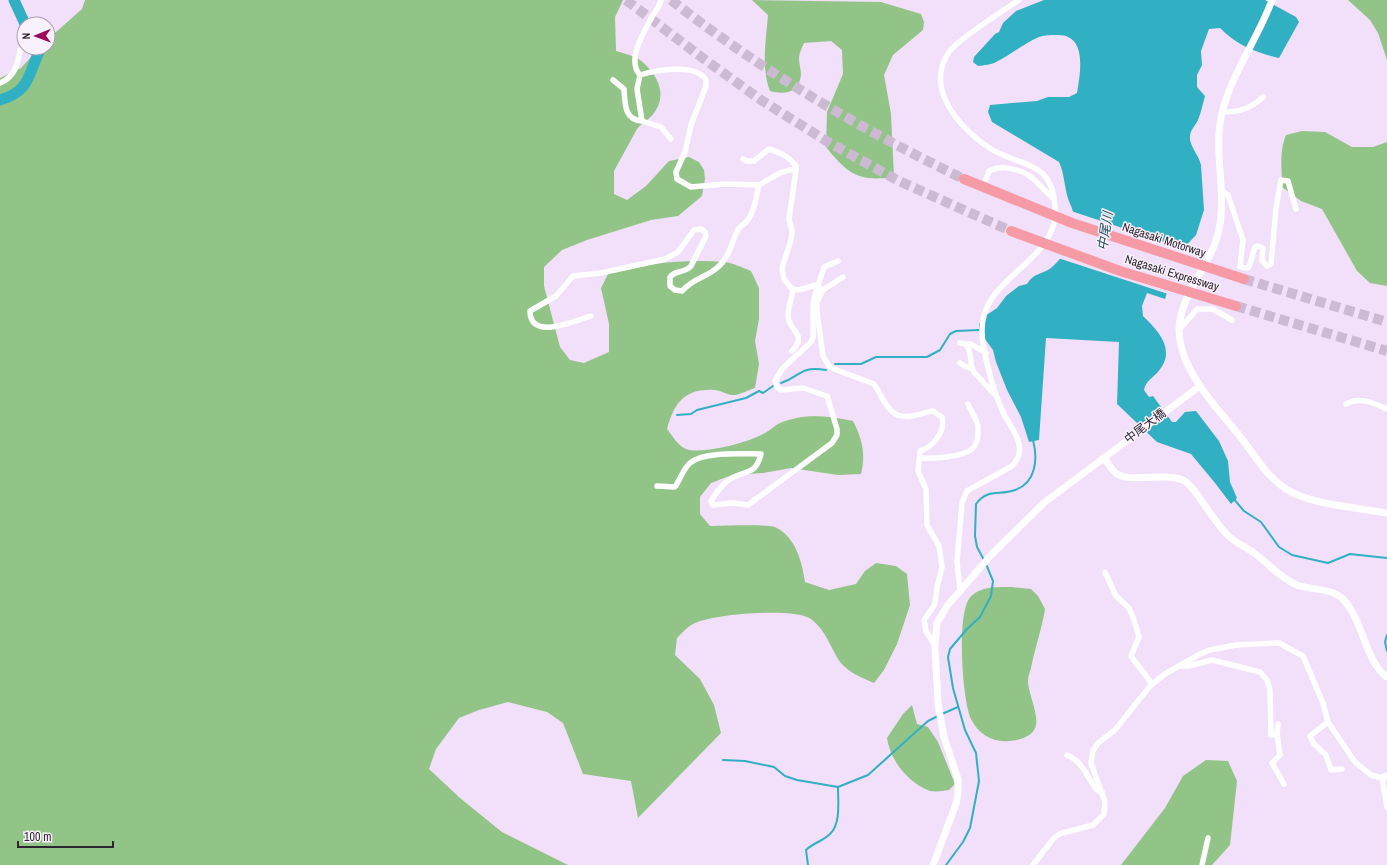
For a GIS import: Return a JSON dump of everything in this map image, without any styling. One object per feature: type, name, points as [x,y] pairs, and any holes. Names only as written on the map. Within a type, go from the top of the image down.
[{"type":"highway","name":"Nagasaki Motorway","points":[[964,179],[1026,205],[1125,242],[1244,279]]},
{"type":"highway","name":"Nagasaki Expressway","points":[[1011,231],[1120,271],[1236,306]]},
{"type":"street","points":[[642,121],[637,89],[640,75],[635,68],[634,62],[638,45],[661,0]]},
{"type":"street","points":[[960,589],[957,562],[962,503],[967,491],[1012,466],[1018,460],[1020,452],[1016,436],[995,394],[982,330],[986,307],[992,296],[1005,282],[1022,268],[1046,243],[1055,218],[1054,200],[1050,183],[1044,173],[1031,165],[1011,159],[988,147],[956,117],[946,102],[940,87],[941,72],[949,52],[958,43],[1019,0]]},
{"type":"street","points":[[1272,0],[1242,61],[1222,112],[1219,134],[1221,223],[1212,253],[1187,298],[1182,311],[1179,330],[1182,352],[1200,386],[1268,473],[1286,490],[1309,499],[1387,513]]},
{"type":"street","points":[[0,83],[9,78],[13,73],[18,56]]},
{"type":"street","points":[[640,75],[662,70],[689,71],[699,73],[706,80],[706,86],[691,125],[687,145],[676,172],[677,179],[681,182],[691,188],[725,184],[758,185],[780,173],[789,170],[796,170]]},
{"type":"street","points":[[613,80],[624,89],[624,105],[632,118],[661,127],[671,139]]},
{"type":"street","points":[[1222,112],[1240,112],[1247,109],[1263,96]]},
{"type":"street","points":[[743,159],[746,161],[754,161],[769,149],[784,153],[796,166],[790,214],[791,240],[782,268],[784,279],[788,286],[794,290],[816,285],[821,288]]},
{"type":"street","points":[[986,179],[989,171],[994,168],[1018,170],[1034,178],[1054,200]]},
{"type":"street","points":[[1221,190],[1228,195],[1243,240],[1243,253],[1239,264],[1240,267],[1248,268],[1255,247],[1258,246],[1264,248],[1263,263],[1267,266],[1271,264],[1276,208],[1281,180],[1288,180],[1296,209]]},
{"type":"street","points":[[591,316],[556,326],[538,327],[530,318],[530,311],[556,296],[573,276],[601,273],[665,260],[678,252],[694,230],[701,229],[705,232],[706,236],[691,266],[688,270],[678,272],[670,278],[670,286],[675,290],[682,291],[693,280],[710,272],[722,264],[731,248],[739,228],[750,217],[755,203],[758,185]]},
{"type":"street","points":[[838,261],[824,268],[817,302],[817,320],[823,356],[828,366],[834,370],[874,384],[888,408],[898,415],[906,417],[933,411],[941,416],[943,420],[940,435],[927,448],[920,451],[918,471],[926,489],[927,525],[939,546],[942,567],[935,604],[924,620],[926,631],[935,646]]},
{"type":"street","points":[[658,486],[675,487],[690,463],[698,459],[722,455],[761,454],[756,468],[748,473],[732,478],[716,493],[712,500],[713,505],[733,503],[748,505],[832,443],[837,435],[837,429],[827,396],[803,388],[781,390],[776,385],[776,376],[806,349],[811,342],[813,328],[812,309],[821,288],[843,278]]},
{"type":"street","points":[[792,351],[798,345],[798,340],[787,316],[794,290]]},
{"type":"street","points":[[1179,330],[1197,309],[1213,309],[1232,320]]},
{"type":"street","points":[[971,368],[971,351],[963,344],[971,344],[986,353]]},
{"type":"street","points":[[960,363],[971,368],[987,388],[995,394]]},
{"type":"street","name":"中尾大橋","points":[[933,865],[956,804],[958,793],[958,779],[942,726],[939,709],[935,646],[937,623],[947,606],[960,589],[992,554],[1045,502],[1200,386]]},
{"type":"street","points":[[1346,404],[1352,401],[1361,400],[1387,409]]},
{"type":"street","points":[[920,458],[940,458],[968,451],[973,448],[976,442],[978,427],[968,404]]},
{"type":"street","points":[[1104,458],[1114,471],[1127,478],[1171,477],[1184,480],[1191,486],[1216,523],[1230,537],[1253,552],[1285,578],[1298,585],[1334,594],[1343,599],[1355,617],[1377,670],[1387,677]]},
{"type":"street","points":[[1106,572],[1116,596],[1129,608],[1134,620],[1139,637],[1131,656],[1152,684]]},
{"type":"street","points":[[1033,865],[1053,839],[1059,834],[1093,826],[1105,808],[1102,792],[1091,763],[1093,750],[1115,730],[1138,699],[1152,684],[1178,666],[1210,650],[1236,646],[1279,643],[1297,652],[1306,661],[1328,722],[1355,762],[1371,775],[1384,777],[1387,807]]},
{"type":"street","points":[[1178,666],[1189,666],[1212,660],[1260,672],[1267,680],[1270,690],[1271,734],[1277,734]]},
{"type":"street","points":[[1328,722],[1310,736],[1311,740],[1326,755],[1331,770],[1342,768]]},
{"type":"street","points":[[1278,724],[1277,734],[1280,755],[1272,763],[1284,784]]},
{"type":"street","points":[[1067,755],[1076,758],[1084,767],[1097,790],[1102,792]]},
{"type":"street","points":[[1202,865],[1208,838]]},
{"type":"green space","points":[[85,0],[623,0],[615,17],[616,51],[637,58],[649,68],[654,74],[660,88],[660,95],[656,110],[652,116],[637,129],[614,171],[614,194],[627,200],[646,186],[669,161],[689,157],[699,162],[704,170],[705,179],[702,196],[678,216],[651,220],[587,240],[562,250],[544,267],[544,286],[560,347],[570,360],[584,363],[609,352],[609,324],[601,288],[608,274],[636,267],[696,261],[725,262],[735,264],[751,271],[759,288],[759,319],[755,341],[759,364],[755,388],[735,395],[714,390],[704,390],[688,395],[677,405],[667,429],[683,448],[703,450],[738,444],[758,437],[780,423],[799,418],[816,416],[853,421],[859,434],[862,446],[863,460],[861,474],[838,475],[791,468],[763,473],[732,475],[711,483],[700,497],[700,514],[710,526],[770,526],[782,531],[797,551],[805,582],[829,590],[856,584],[865,571],[876,563],[896,566],[907,574],[910,605],[897,644],[884,670],[874,683],[843,666],[816,623],[802,615],[788,613],[753,613],[717,617],[703,620],[691,625],[677,638],[675,655],[700,679],[714,705],[721,733],[638,818],[631,781],[583,774],[563,723],[547,712],[508,702],[479,710],[459,718],[436,749],[429,769],[460,798],[502,832],[568,865],[0,865],[0,78],[21,68],[32,56],[56,56],[56,32],[82,9]]},
{"type":"green space","points":[[752,0],[881,2],[921,14],[924,22],[923,30],[893,55],[884,75],[891,114],[894,177],[871,178],[862,177],[855,174],[841,164],[826,147],[827,112],[843,74],[842,50],[831,41],[804,43],[799,56],[801,75],[797,86],[790,91],[781,93],[770,91],[767,82],[765,63],[768,15]]},
{"type":"green space","points":[[1348,0],[1387,0],[1387,60],[1378,33],[1370,20]]},
{"type":"green space","points":[[1302,131],[1325,132],[1352,147],[1373,147],[1387,142],[1387,286],[1370,283],[1357,271],[1322,209],[1301,201],[1282,187],[1282,148],[1286,135]]},
{"type":"green space","points":[[1011,587],[1031,589],[1038,596],[1045,609],[1028,678],[1036,725],[1032,733],[1026,737],[1010,741],[998,741],[982,733],[978,729],[971,719],[968,709],[963,677],[963,622],[965,608],[969,599],[977,592],[988,588]]},
{"type":"green space","points":[[912,705],[917,724],[928,727],[938,742],[955,784],[949,790],[930,791],[914,782],[901,770],[892,754],[887,738],[903,714]]},
{"type":"green space","points":[[1206,760],[1228,761],[1237,781],[1230,845],[1212,865],[1121,865],[1165,808],[1183,776]]},
{"type":"water","name":"中尾川","points":[[1044,0],[1265,0],[1296,17],[1299,22],[1279,58],[1247,48],[1226,34],[1220,28],[1209,29],[1201,51],[1202,65],[1197,75],[1197,87],[1205,96],[1199,117],[1191,131],[1190,137],[1191,143],[1201,165],[1204,210],[1196,235],[1179,253],[1165,299],[1147,293],[1142,306],[1143,316],[1160,336],[1166,350],[1166,357],[1163,365],[1147,382],[1144,390],[1149,397],[1153,396],[1172,422],[1176,422],[1185,412],[1196,411],[1219,441],[1228,461],[1230,482],[1237,498],[1231,504],[1191,454],[1157,442],[1117,404],[1119,342],[1046,338],[1039,440],[1029,442],[1021,417],[1007,390],[993,350],[979,331],[979,324],[982,318],[997,308],[1006,296],[1019,286],[1027,284],[1036,275],[1049,270],[1058,261],[1067,249],[1074,227],[1073,212],[1059,162],[992,122],[988,112],[990,105],[1037,101],[1048,97],[1069,97],[1077,93],[1080,76],[1080,57],[1078,48],[1074,41],[1068,37],[1058,35],[1039,37],[994,63],[978,66],[973,62],[974,57],[995,34],[999,32],[1003,23],[1016,11]]},
{"type":"pier","points":[[1071,211],[1186,249],[1174,270],[1168,294],[1058,258],[1063,253],[1073,229]]},
{"type":"waterway","points":[[14,0],[21,16]]},
{"type":"waterway","points":[[0,100],[10,97],[22,88],[37,56]]},
{"type":"waterway","points":[[835,364],[861,364],[876,357],[927,357],[940,350],[950,334],[956,331],[979,330]]},
{"type":"waterway","points":[[781,383],[801,372],[810,369],[826,370]]},
{"type":"waterway","points":[[677,415],[691,414],[697,410],[746,398],[759,391],[763,393],[773,386]]},
{"type":"waterway","points":[[984,560],[977,547],[975,536],[976,504],[980,499],[989,494],[1009,492],[1022,487],[1027,482],[1034,470],[1035,447],[1033,440]]},
{"type":"waterway","points":[[1233,498],[1244,511],[1261,522],[1279,547],[1292,555],[1328,563],[1350,554],[1387,558]]},
{"type":"waterway","points":[[946,865],[963,842],[970,828],[979,781],[976,753],[965,730],[953,688],[948,657],[950,649],[967,629],[980,617],[991,596],[993,581],[986,564]]},
{"type":"waterway","points":[[1387,635],[1385,642],[1387,651]]},
{"type":"waterway","points":[[942,714],[958,707]]},
{"type":"waterway","points":[[723,760],[745,761],[774,767],[785,776],[797,780],[838,787],[868,775],[928,721],[938,716]]},
{"type":"waterway","points":[[808,865],[806,850],[834,830],[838,812],[838,787]]},
{"type":"tunnel","points":[[626,0],[761,100],[828,142],[899,181],[1011,231]]},
{"type":"tunnel","points":[[671,0],[705,26],[776,75],[887,140],[964,179]]},
{"type":"tunnel","points":[[1244,279],[1387,322]]},
{"type":"tunnel","points":[[1236,306],[1387,351]]}]
